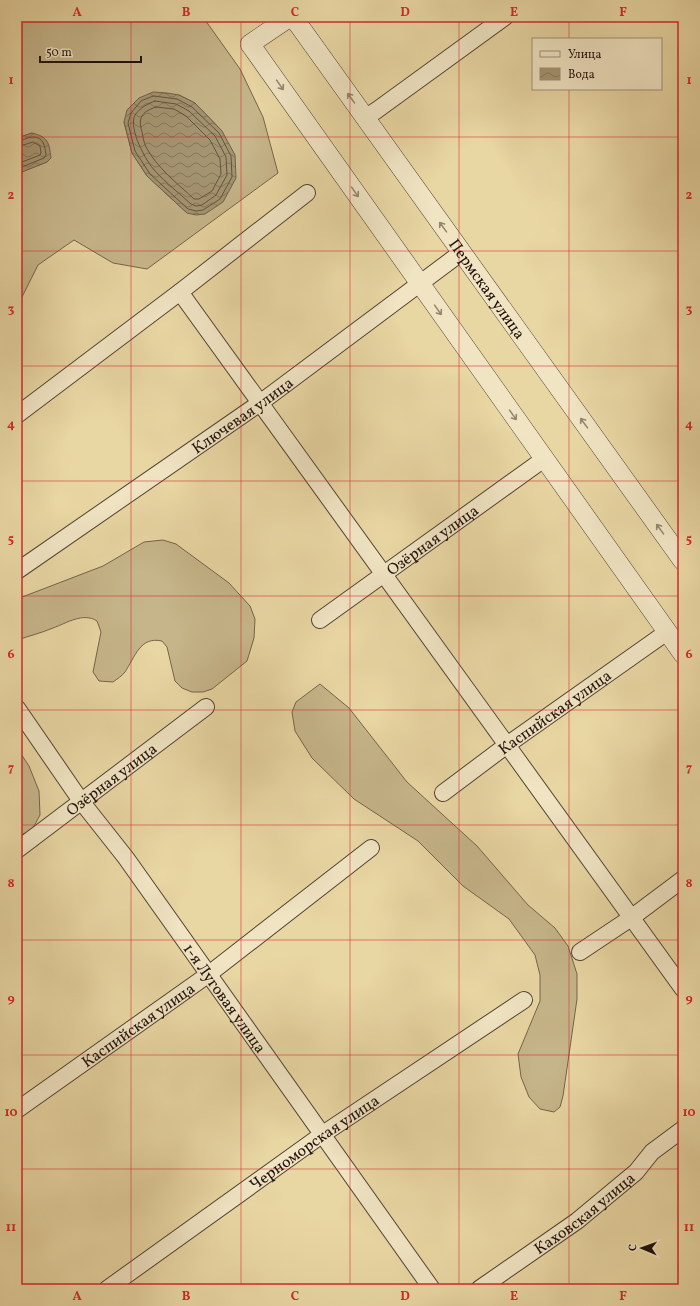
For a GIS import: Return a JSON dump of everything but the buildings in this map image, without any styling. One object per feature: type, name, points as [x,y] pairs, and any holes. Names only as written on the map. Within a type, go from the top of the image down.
[{"type":"street","points":[[291,17],[250,44],[683,654]]},
{"type":"street","name":"Пермская улица","points":[[291,17],[462,252],[683,561]]},
{"type":"street","points":[[365,118],[505,17]]},
{"type":"street","points":[[17,415],[180,292],[307,193]]},
{"type":"street","name":"Ключевая улица","points":[[17,571],[260,403],[462,252]]},
{"type":"street","points":[[180,292],[683,989]]},
{"type":"street","name":"Озёрная улица","points":[[320,620],[544,459]]},
{"type":"street","name":"Каспийская улица","points":[[443,793],[507,745],[667,632]]},
{"type":"street","name":"Озёрная улица","points":[[17,850],[206,707]]},
{"type":"street","name":"1-я Луговая улица","points":[[17,708],[81,801],[126,858],[432,1289]]},
{"type":"street","name":"Каспийская улица","points":[[17,1110],[209,974],[371,848]]},
{"type":"street","points":[[580,952],[632,918],[683,879]]},
{"type":"street","name":"Черноморская улица","points":[[107,1289],[322,1134],[524,1000]]},
{"type":"street","name":"Каховская улица","points":[[478,1289],[577,1221],[636,1172],[652,1152],[683,1129]]},
{"type":"shaded area","points":[[17,17],[203,17],[240,69],[263,117],[278,173],[147,269],[113,263],[74,240],[38,265],[19,303],[17,313],[17,173],[47,162],[32,133],[17,138]],"holes":[[[179,95],[195,103],[222,131],[187,213],[147,176],[132,153],[124,122]]]},
{"type":"shaded area","points":[[163,540],[176,544],[229,583],[250,606],[255,619],[254,638],[247,661],[212,689],[203,692],[192,692],[182,688],[175,681],[167,647],[162,641],[155,640],[148,642],[139,649],[125,672],[118,679],[113,682],[99,681],[93,672],[101,632],[97,621],[92,619],[75,619],[17,640],[17,599],[103,566],[144,542]]},
{"type":"shaded area","points":[[320,684],[349,708],[407,782],[477,846],[528,905],[555,928],[568,946],[577,974],[577,999],[563,1096],[560,1107],[554,1112],[540,1109],[529,1097],[521,1077],[518,1054],[540,1001],[540,975],[535,955],[509,919],[463,886],[418,841],[354,799],[312,758],[295,731],[292,712],[296,702]]},
{"type":"shaded area","points":[[17,748],[29,766],[39,791],[40,815],[32,830],[21,835],[17,835]]},
{"type":"water","points":[[153,92],[179,95],[195,103],[222,131],[235,155],[236,178],[223,202],[205,214],[196,215],[187,213],[147,176],[132,153],[124,122],[127,110],[139,98]]},
{"type":"water","points":[[32,133],[45,138],[51,158],[47,162],[17,174],[17,138]]}]
